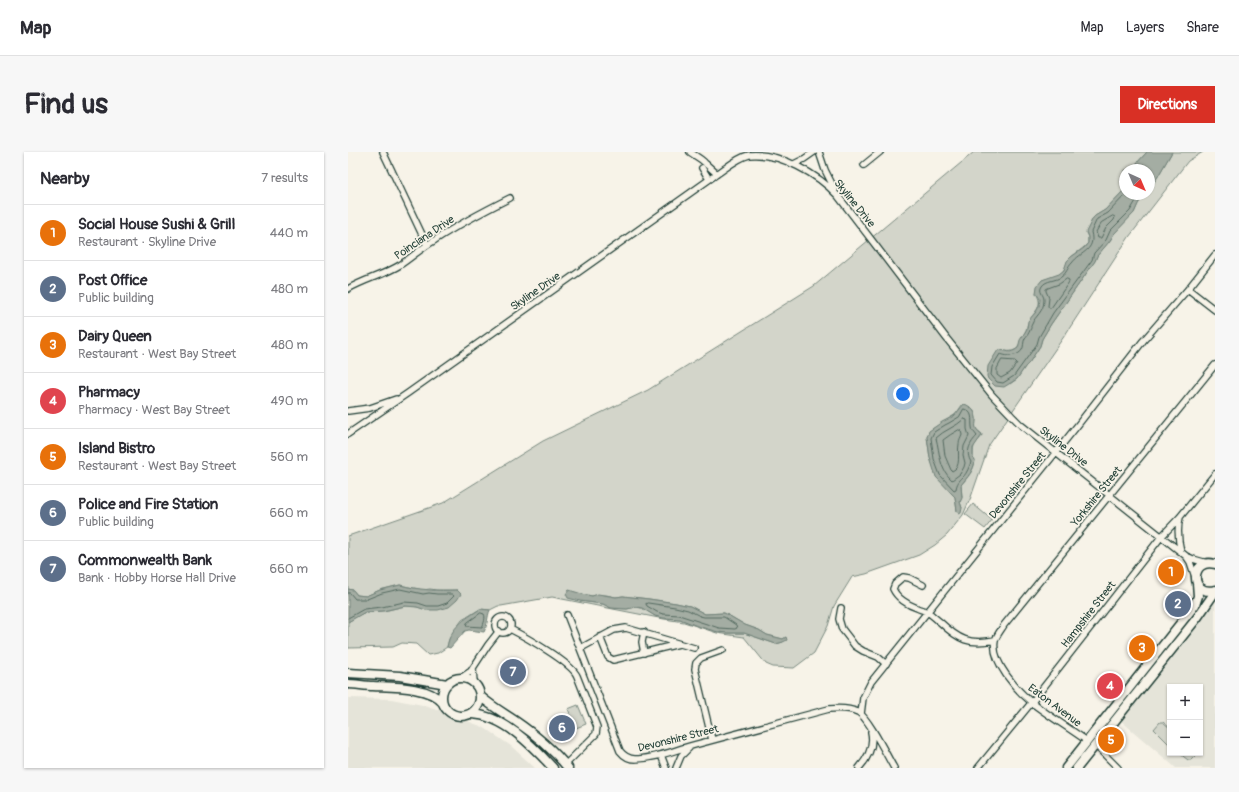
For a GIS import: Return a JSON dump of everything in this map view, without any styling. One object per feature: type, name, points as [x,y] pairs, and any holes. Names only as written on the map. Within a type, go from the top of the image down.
[{"type":"main road","points":[[1066,768],[1196,605],[1198,596],[1196,573],[1198,568],[1202,565],[1213,563]]},
{"type":"main road","points":[[1196,581],[1203,590],[1215,591]]},
{"type":"main road","points":[[1077,768],[1197,618],[1215,591]]},
{"type":"main road","points":[[348,673],[400,676],[447,684]]},
{"type":"main road","points":[[471,714],[477,707],[480,696],[478,688],[474,683],[467,679],[461,678],[452,680],[447,684],[442,692],[442,702],[445,709],[453,715],[461,717],[471,714],[488,716],[512,730],[528,743],[553,768]]},
{"type":"main road","points":[[348,684],[417,690],[433,695],[442,702]]},
{"type":"main road","points":[[480,696],[532,733],[566,766]]},
{"type":"street","points":[[383,152],[427,245]]},
{"type":"street","points":[[690,152],[695,157],[701,159],[709,179]]},
{"type":"street","points":[[794,164],[814,152]]},
{"type":"street","points":[[820,152],[825,170],[838,196]]},
{"type":"street","points":[[864,165],[880,152]]},
{"type":"street","name":"Skyline Drive","points":[[348,434],[709,179],[741,158],[758,154],[771,155],[794,164],[820,179],[838,196],[992,395],[1021,424],[1183,554],[1194,570],[1196,581]]},
{"type":"street","points":[[703,165],[717,174]]},
{"type":"street","name":"Poinciana Drive","points":[[348,289],[359,282],[380,275],[400,265],[427,245],[473,216],[510,198]]},
{"type":"street","name":"Devonshire Street","points":[[567,615],[617,744],[622,754],[627,758],[634,759],[661,755],[692,745],[829,709],[857,711],[861,714],[863,698],[866,690],[886,664],[1143,341],[1188,290],[1215,255]]},
{"type":"street","points":[[1188,290],[1215,310]]},
{"type":"street","name":"Yorkshire Street","points":[[995,640],[1004,625],[1215,365]]},
{"type":"street","points":[[348,410],[370,408],[395,400],[408,393]]},
{"type":"street","name":"Hampshire Street","points":[[978,768],[1032,702],[1161,537],[1180,517],[1215,474]]},
{"type":"street","points":[[1180,517],[1178,533],[1183,554]]},
{"type":"street","name":"Skyline Drive","points":[[1183,554],[1213,563]]},
{"type":"street","points":[[923,585],[910,578],[903,577],[893,589],[897,595],[910,605],[928,612],[952,634],[973,642],[995,640]]},
{"type":"street","points":[[840,608],[839,619],[842,629],[855,646],[878,657],[886,664]]},
{"type":"street","points":[[501,618],[509,620],[511,625],[510,629],[505,633],[499,631],[496,628],[498,620],[501,618]]},
{"type":"street","points":[[581,648],[614,630],[626,628],[644,632],[694,648]]},
{"type":"street","points":[[510,629],[522,635],[560,660],[573,670],[577,676],[597,730],[593,738],[566,766]]},
{"type":"street","points":[[461,678],[468,674],[473,668],[499,631]]},
{"type":"street","points":[[644,632],[642,642],[644,653]]},
{"type":"street","points":[[600,637],[608,657],[610,659],[618,660],[680,643]]},
{"type":"street","name":"Eaton Avenue","points":[[995,640],[995,653],[997,660],[1014,685],[1032,702],[1087,741]]},
{"type":"street","points":[[712,740],[695,669],[696,663],[701,658],[723,650]]},
{"type":"street","points":[[473,668],[474,683]]},
{"type":"street","points":[[861,714],[869,725],[892,768]]},
{"type":"street","points":[[859,768],[868,756],[871,747],[872,738],[869,725]]},
{"type":"street","points":[[676,768],[680,756],[692,745]]},
{"type":"street","points":[[1095,745],[1118,768]]},
{"type":"street","points":[[661,755],[666,768]]},
{"type":"shaded area","points":[[974,152],[1147,152],[1136,164],[1119,164],[1119,195],[1105,210],[1093,218],[1086,233],[1088,243],[1068,260],[1064,269],[1059,275],[1042,280],[1036,293],[1039,302],[1038,308],[1028,322],[1018,348],[1010,351],[1001,350],[1010,384],[1017,379],[1029,363],[1040,346],[1042,339],[1051,324],[1097,256],[1112,238],[1113,234],[1134,213],[1140,200],[1155,200],[1155,180],[1172,152],[1203,152],[1188,161],[1129,237],[1065,335],[989,445],[971,497],[963,515],[947,535],[919,555],[866,574],[852,577],[834,606],[828,626],[814,653],[794,668],[773,667],[766,664],[744,637],[717,633],[684,622],[552,597],[498,606],[490,610],[480,609],[462,620],[449,639],[447,647],[438,653],[428,655],[416,644],[402,643],[393,647],[348,648],[348,622],[360,615],[366,612],[383,611],[409,606],[426,610],[457,590],[423,590],[400,585],[380,590],[366,596],[357,595],[353,590],[348,589],[348,536],[443,503],[543,441],[648,390],[814,286]],"holes":[[[962,405],[967,405],[974,411],[976,429],[982,434],[974,448],[973,457],[975,460],[973,467],[970,474],[961,485],[962,497],[960,502],[962,508],[957,511],[955,497],[936,472],[930,458],[927,437],[932,429],[956,414]],[[582,594],[592,596],[606,595],[649,599],[690,606],[705,614],[724,613],[767,635],[783,639],[786,637],[783,642],[776,644],[744,633],[718,632],[680,619],[655,616],[642,608],[611,608],[603,604],[580,601]]]},
{"type":"shaded area","points":[[973,504],[992,520],[985,529],[965,514]]},
{"type":"shaded area","points":[[1215,602],[1215,768],[1176,768],[1120,720]]},
{"type":"shaded area","points":[[348,698],[391,699],[428,706],[483,727],[511,746],[535,768],[348,768]]},
{"type":"shaded area","points":[[578,705],[586,724],[576,728],[568,709]]},
{"type":"shaded area","points":[[1160,722],[1163,722],[1167,725],[1167,742],[1154,729]]},
{"type":"shaded area","points":[[1183,756],[1195,756],[1191,760],[1188,760]]},
{"type":"water","points":[[1147,152],[1172,152],[1155,180],[1155,164],[1136,164]]},
{"type":"water","points":[[1119,195],[1119,200],[1140,200],[1134,213],[1114,234],[1097,256],[1051,324],[1042,339],[1040,346],[1017,379],[1004,387],[995,386],[988,379],[988,366],[998,350],[1010,352],[1018,348],[1020,340],[1027,329],[1028,321],[1039,306],[1040,299],[1036,293],[1037,286],[1042,280],[1059,274],[1064,270],[1067,261],[1084,248],[1088,243],[1086,232],[1093,218],[1105,210]]},
{"type":"water","points":[[964,404],[971,408],[974,413],[976,418],[976,428],[982,435],[973,448],[973,457],[975,460],[973,467],[970,474],[961,485],[962,498],[960,502],[962,508],[961,513],[959,514],[957,511],[955,497],[936,477],[930,458],[927,437],[929,431],[954,416]]},
{"type":"water","points":[[400,585],[428,590],[457,590],[461,594],[449,607],[438,610],[426,610],[417,607],[405,606],[383,611],[365,612],[348,622],[348,589],[353,590],[357,595],[366,596],[380,590]]},
{"type":"water","points":[[569,590],[592,596],[598,594],[616,597],[623,596],[676,603],[690,606],[705,614],[724,613],[767,635],[783,639],[786,637],[787,640],[776,644],[744,633],[718,632],[680,619],[655,616],[642,608],[611,608],[603,604],[580,601],[568,598],[566,594]]},
{"type":"water","points":[[480,609],[490,610],[484,632],[469,630],[465,631],[450,648],[447,647],[452,634],[459,624]]},
{"type":"place","name":"Social House Sushi & Grill","points":[[1171,572]]},
{"type":"place","name":"Post Office","points":[[1178,604]]},
{"type":"place","name":"Dairy Queen","points":[[1142,648]]},
{"type":"place","name":"Commonwealth Bank","points":[[513,672]]},
{"type":"place","name":"Pharmacy","points":[[1110,686]]},
{"type":"place","name":"Police and Fire Station","points":[[562,728]]},
{"type":"place","name":"Island Bistro","points":[[1111,740]]}]
